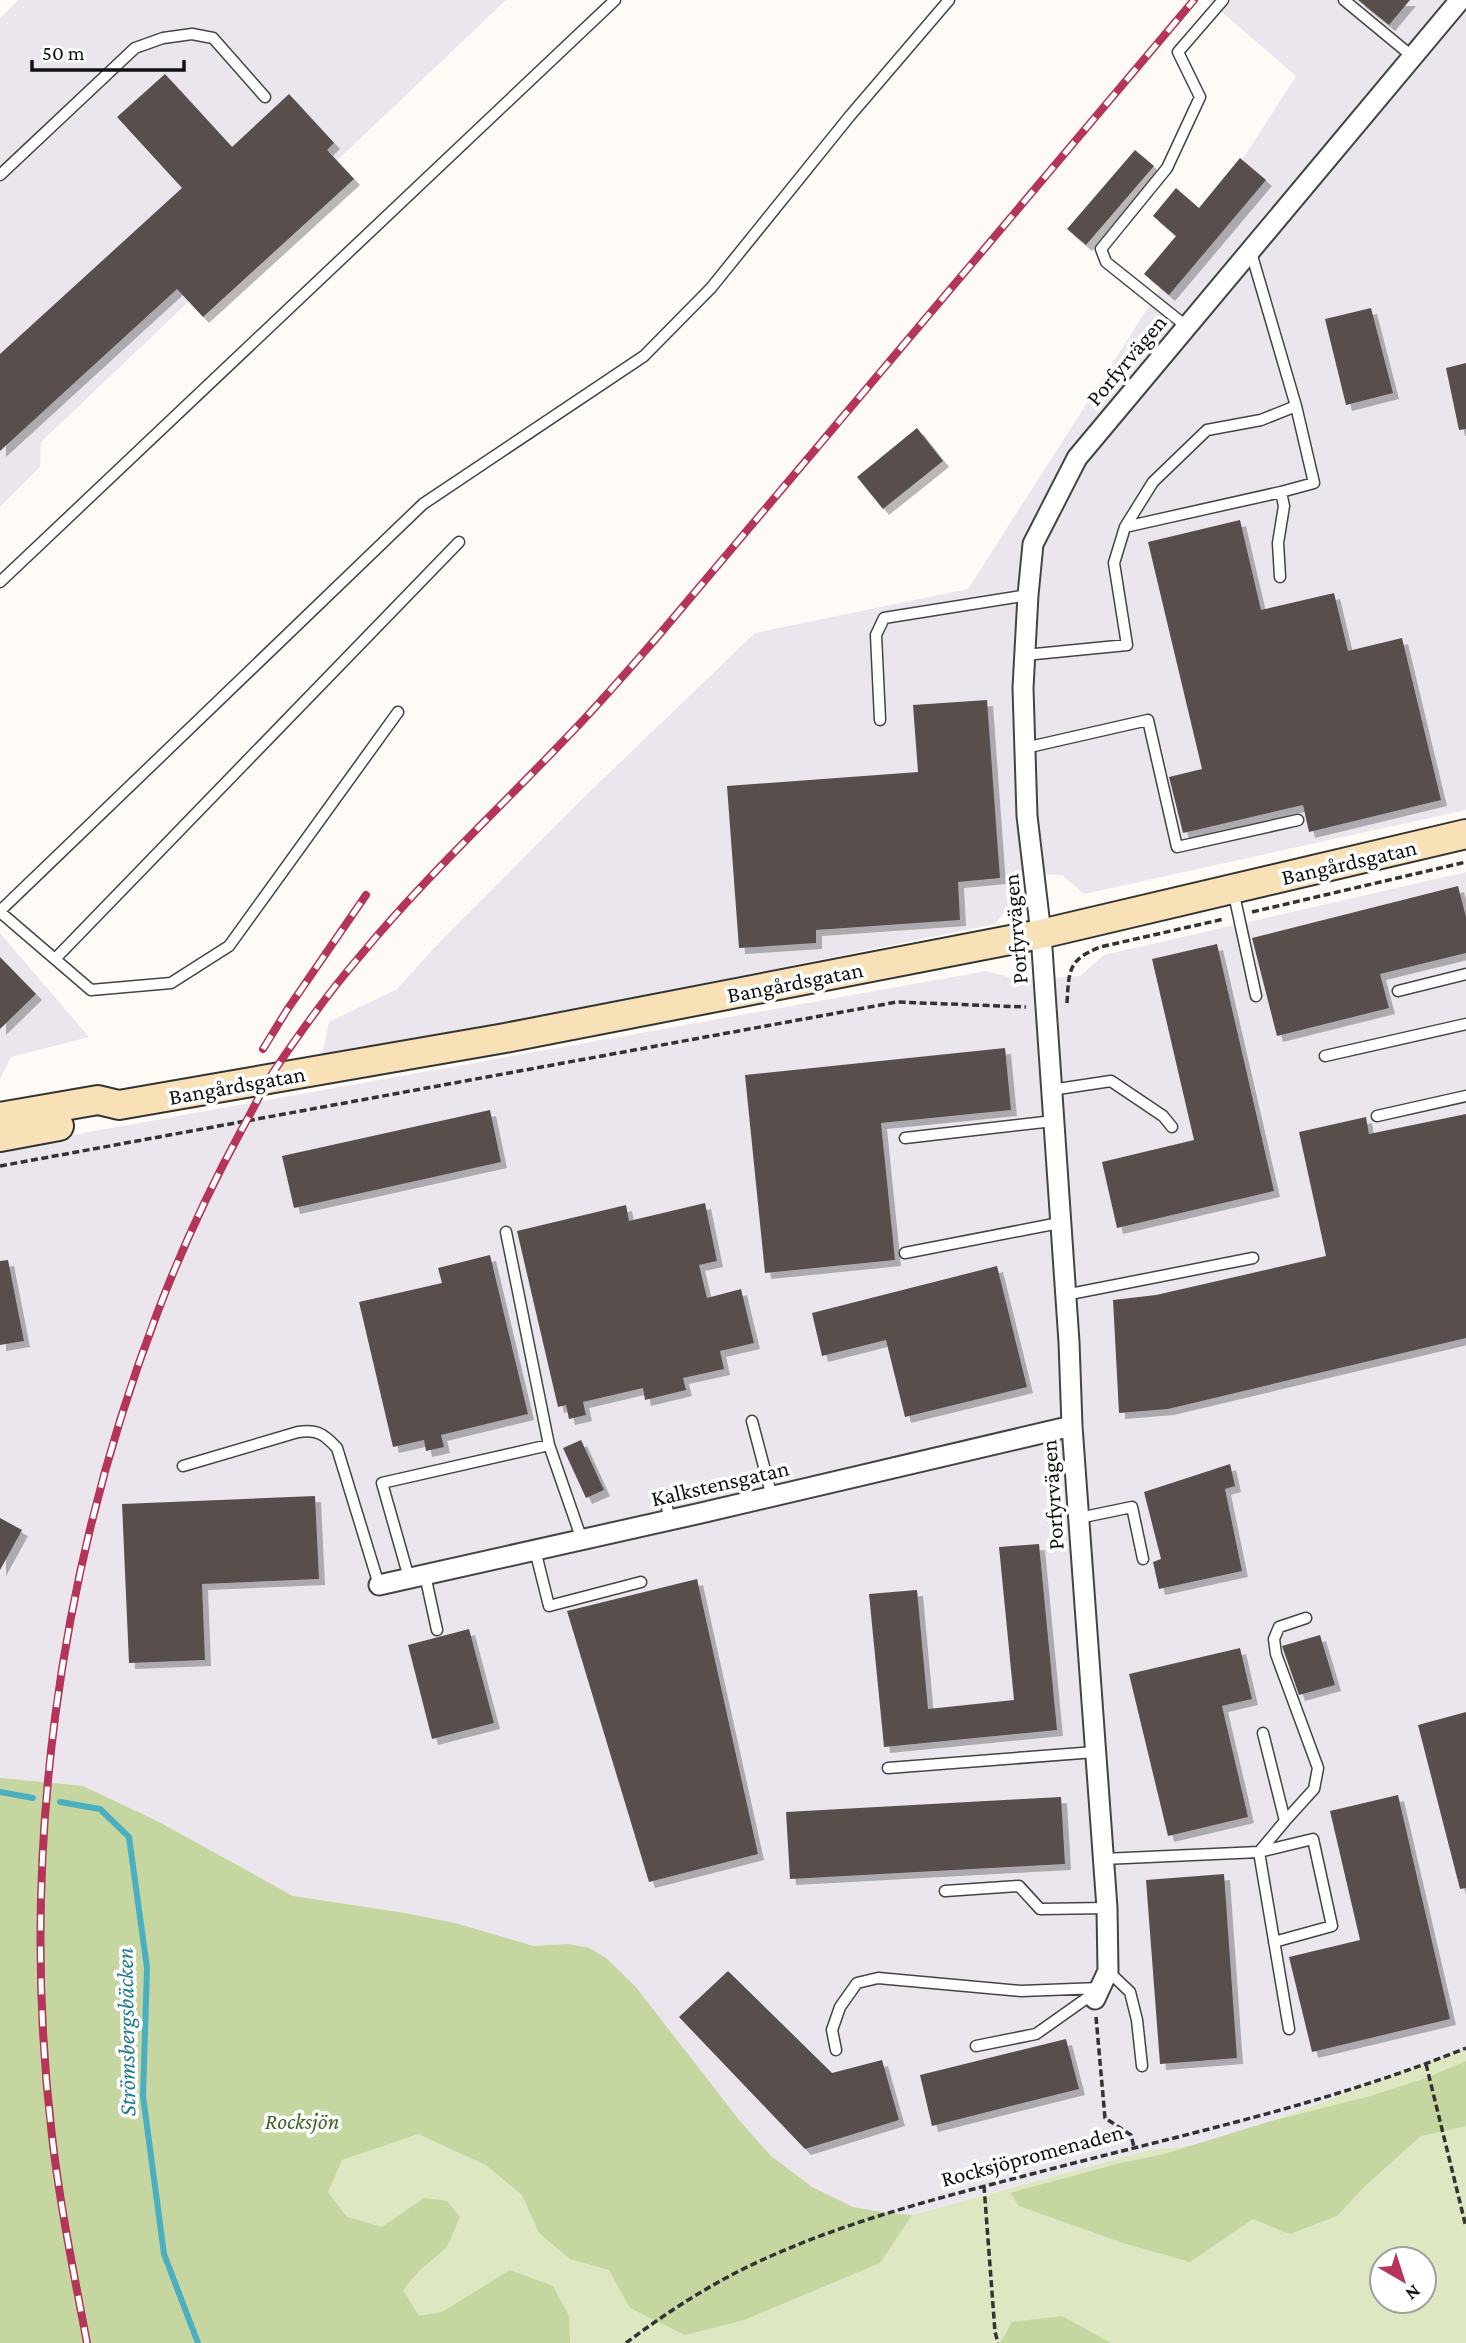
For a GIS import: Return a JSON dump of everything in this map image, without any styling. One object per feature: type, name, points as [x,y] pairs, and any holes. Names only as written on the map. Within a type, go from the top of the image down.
[{"type":"main road","name":"Bangårdsgatan","points":[[0,1117],[98,1100],[119,1105],[505,1038],[1041,934],[1236,902],[1466,834]]},
{"type":"main road","name":"Bangårdsgatan","points":[[0,1137],[102,1117],[119,1105]]},
{"type":"street","name":"Porfyrvägen","points":[[1101,1986],[1107,1908],[1072,1426],[1041,934],[1027,816],[1025,656],[1033,544],[1077,458],[1460,0]]},
{"type":"street","name":"Kalkstensgatan","points":[[379,1584],[772,1497],[1072,1426]]},
{"type":"lane","points":[[0,582],[615,0]]},
{"type":"lane","points":[[398,712],[229,946],[171,983],[92,990],[0,911],[423,504],[644,356],[710,288],[849,117],[949,0]]},
{"type":"lane","points":[[1186,326],[1107,262],[1101,249],[1167,168],[1200,97],[1178,52],[1223,0]]},
{"type":"lane","points":[[1344,0],[1413,57]]},
{"type":"lane","points":[[0,175],[135,48],[163,38],[192,34],[214,38],[265,97]]},
{"type":"lane","points":[[1125,527],[1314,483],[1296,406],[1250,248]]},
{"type":"lane","points":[[1025,656],[1127,645],[1114,563],[1125,527],[1153,482],[1207,430],[1261,420],[1296,406]]},
{"type":"lane","points":[[1280,577],[1278,543],[1284,506],[1281,492]]},
{"type":"lane","points":[[55,959],[459,542]]},
{"type":"lane","points":[[880,720],[876,635],[884,618],[1028,595]]},
{"type":"lane","points":[[1025,748],[1148,720],[1177,848],[1298,820]]},
{"type":"lane","points":[[1236,902],[1256,996]]},
{"type":"lane","points":[[1398,991],[1466,974]]},
{"type":"lane","points":[[1325,1056],[1466,1024]]},
{"type":"lane","points":[[1051,1090],[1111,1081],[1163,1116],[1172,1127]]},
{"type":"lane","points":[[1377,1116],[1466,1096]]},
{"type":"lane","name":"Bangårdsgatan","points":[[0,1130],[119,1105]]},
{"type":"lane","points":[[905,1138],[1053,1121]]},
{"type":"lane","points":[[905,1253],[1059,1223]]},
{"type":"lane","points":[[506,1232],[549,1445],[582,1540]]},
{"type":"lane","points":[[1065,1295],[1253,1258]]},
{"type":"lane","points":[[752,1421],[772,1497]]},
{"type":"lane","points":[[183,1466],[311,1430],[327,1437],[337,1448],[379,1584]]},
{"type":"lane","points":[[437,1630],[382,1483],[549,1445]]},
{"type":"lane","points":[[664,1495],[670,1520]]},
{"type":"lane","points":[[1079,1518],[1132,1507],[1143,1559]]},
{"type":"lane","points":[[534,1550],[549,1606],[641,1583]]},
{"type":"lane","points":[[1289,2029],[1259,1852],[1314,1789],[1318,1768],[1276,1654],[1274,1639],[1279,1627],[1306,1618]]},
{"type":"lane","points":[[1263,1733],[1284,1821]]},
{"type":"lane","points":[[888,1768],[1095,1752]]},
{"type":"lane","points":[[1103,1859],[1259,1852],[1313,1839],[1332,1926],[1274,1942]]},
{"type":"lane","points":[[945,1891],[1019,1886],[1040,1909],[1107,1908]]},
{"type":"lane","points":[[836,2050],[832,2030],[840,2007],[857,1983],[878,1978],[1021,1991],[1101,1986],[1130,1992],[1137,2020],[1142,2066]]},
{"type":"lane","points":[[976,2046],[1036,2034],[1101,1986]]},
{"type":"path","points":[[0,1166],[897,1002],[1027,1007],[1067,1004],[1071,969],[1083,954],[1100,947],[1236,902],[1466,862]]},
{"type":"path","points":[[1101,1986],[1105,2118],[1131,2135],[1134,2147]]},
{"type":"path","name":"Rocksjöpromenaden","points":[[626,2343],[693,2297],[770,2256],[842,2228],[938,2198],[1328,2095],[1426,2064],[1466,2048]]},
{"type":"path","points":[[1426,2064],[1466,2227]]},
{"type":"path","points":[[985,2186],[998,2343]]},
{"type":"shaded area","points":[[18,0],[506,0],[41,442],[40,467],[0,507],[0,18]]},
{"type":"shaded area","points":[[1208,0],[1466,0],[1466,810],[1084,894],[1062,875],[1016,874],[1018,896],[995,924],[597,1005],[322,1054],[329,1022],[397,989],[433,949],[582,799],[755,633],[968,589],[1296,76]]},
{"type":"shaded area","points":[[1466,872],[1466,2048],[1216,2142],[1145,2151],[912,2215],[853,2207],[821,2193],[770,2155],[740,2121],[635,1986],[606,1958],[568,1944],[534,1946],[455,1923],[293,1896],[159,1822],[83,1787],[0,1778],[0,1148],[986,971],[1020,980],[1080,976],[1104,955]]},
{"type":"shaded area","points":[[0,933],[89,1037],[11,1057],[0,1079]]},
{"type":"green space","name":"Rocksjön","points":[[0,1778],[83,1786],[159,1822],[293,1896],[455,1923],[534,1946],[568,1944],[589,1948],[606,1958],[635,1986],[740,2121],[770,2155],[821,2193],[853,2207],[912,2215],[1145,2151],[1216,2142],[1466,2048],[1466,2343],[0,2343]]},
{"type":"green space","name":"Rocksjön","points":[[0,1778],[83,1786],[159,1822],[293,1896],[455,1923],[534,1946],[568,1944],[589,1948],[606,1958],[635,1986],[740,2121],[770,2155],[812,2187],[853,2207],[912,2215],[880,2263],[744,2320],[685,2335],[630,2308],[609,2270],[570,2259],[539,2233],[522,2195],[486,2165],[418,2134],[342,2160],[328,2192],[347,2217],[382,2227],[424,2198],[447,2201],[460,2217],[447,2247],[419,2271],[403,2290],[419,2316],[442,2312],[510,2270],[553,2286],[569,2316],[570,2343],[0,2343]]},
{"type":"green space","points":[[1466,2061],[1466,2126],[1421,2136],[1366,2185],[1337,2216],[1290,2234],[1253,2219],[1190,2262],[1123,2243],[1019,2206],[1010,2193],[1164,2154],[1271,2121],[1371,2096],[1426,2078]]},
{"type":"green space","points":[[1062,2316],[1111,2343],[1000,2343],[1012,2322]]},
{"type":"building","points":[[1358,0],[1410,0],[1389,25]]},
{"type":"building","points":[[165,74],[232,147],[289,94],[334,143],[327,150],[354,179],[203,317],[177,289],[0,451],[0,354],[182,188],[117,117]]},
{"type":"building","points":[[1135,150],[1154,166],[1086,245],[1067,229]]},
{"type":"building","points":[[1240,158],[1266,180],[1169,295],[1144,274],[1176,236],[1153,216],[1176,188],[1199,208]]},
{"type":"building","points":[[1371,308],[1393,393],[1346,405],[1325,319]]},
{"type":"building","points":[[1466,363],[1466,429],[1459,430],[1446,368]]},
{"type":"building","points":[[917,428],[943,461],[883,509],[857,477]]},
{"type":"building","points":[[1240,520],[1261,610],[1334,593],[1348,651],[1402,638],[1441,800],[1309,832],[1303,805],[1183,833],[1169,777],[1202,769],[1148,542]]},
{"type":"building","points":[[987,700],[1000,878],[958,882],[960,920],[816,930],[816,943],[739,948],[727,786],[918,772],[913,705]]},
{"type":"building","points":[[1458,886],[1466,917],[1466,953],[1380,974],[1389,1008],[1277,1036],[1252,938]]},
{"type":"building","points":[[1217,944],[1274,1191],[1117,1228],[1102,1162],[1194,1140],[1152,959]]},
{"type":"building","points":[[0,957],[36,994],[0,1029]]},
{"type":"building","points":[[1005,1048],[1011,1110],[881,1123],[895,1260],[765,1273],[745,1075]]},
{"type":"building","points":[[490,1110],[501,1162],[294,1208],[282,1156]]},
{"type":"building","points":[[1466,1114],[1466,1338],[1168,1409],[1119,1413],[1113,1300],[1156,1295],[1326,1256],[1299,1132],[1366,1117],[1369,1134]]},
{"type":"building","points":[[705,1203],[717,1261],[699,1265],[707,1298],[741,1289],[754,1343],[720,1351],[724,1369],[683,1378],[686,1390],[645,1400],[643,1388],[583,1402],[586,1415],[569,1419],[566,1405],[558,1407],[517,1231],[626,1205],[629,1221]]},
{"type":"building","points":[[490,1255],[528,1414],[441,1435],[444,1447],[426,1451],[424,1440],[393,1447],[359,1302],[442,1283],[438,1268]]},
{"type":"building","points":[[8,1260],[24,1341],[0,1345],[0,1261]]},
{"type":"building","points":[[997,1266],[1027,1387],[905,1417],[886,1340],[822,1356],[812,1313]]},
{"type":"building","points":[[581,1440],[604,1490],[586,1498],[563,1448]]},
{"type":"building","points":[[1230,1464],[1235,1486],[1225,1489],[1242,1571],[1159,1589],[1153,1562],[1161,1559],[1144,1492]]},
{"type":"building","points":[[315,1496],[319,1579],[202,1584],[205,1660],[129,1663],[122,1504]]},
{"type":"building","points":[[0,1518],[22,1530],[0,1570]]},
{"type":"building","points":[[1039,1544],[1057,1730],[884,1747],[869,1594],[917,1590],[928,1709],[1014,1700],[999,1547]]},
{"type":"building","points":[[697,1579],[758,1854],[649,1882],[567,1611]]},
{"type":"building","points":[[469,1629],[494,1723],[432,1739],[408,1645]]},
{"type":"building","points":[[1320,1635],[1335,1685],[1299,1695],[1282,1646]]},
{"type":"building","points":[[1240,1648],[1252,1699],[1222,1706],[1248,1817],[1168,1836],[1129,1674]]},
{"type":"building","points":[[1466,1712],[1466,1888],[1460,1889],[1418,1725]]},
{"type":"building","points":[[1398,1795],[1450,2019],[1312,2052],[1289,1957],[1360,1940],[1330,1811]]},
{"type":"building","points":[[1061,1797],[1065,1864],[790,1879],[786,1812]]},
{"type":"building","points":[[1224,1874],[1237,2058],[1160,2064],[1146,1880]]},
{"type":"building","points":[[728,1971],[832,2073],[882,2060],[899,2120],[805,2149],[679,2017]]},
{"type":"building","points":[[1066,2039],[1079,2089],[932,2126],[920,2075]]},
{"type":"waterway","name":"Strömsbergsbäcken","points":[[0,1792],[33,1798]]},
{"type":"waterway","name":"Strömsbergsbäcken","points":[[60,1802],[100,1809],[129,1837],[147,1968],[143,2096],[164,2254],[198,2343]]},
{"type":"railway","points":[[87,2343],[55,2162],[43,2031],[41,1926],[45,1821],[55,1717],[72,1613],[95,1511],[123,1410],[158,1311],[197,1218],[270,1078],[326,998],[410,898],[582,722],[659,635],[1194,0]]},
{"type":"railway","points":[[263,1049],[366,895]]}]
